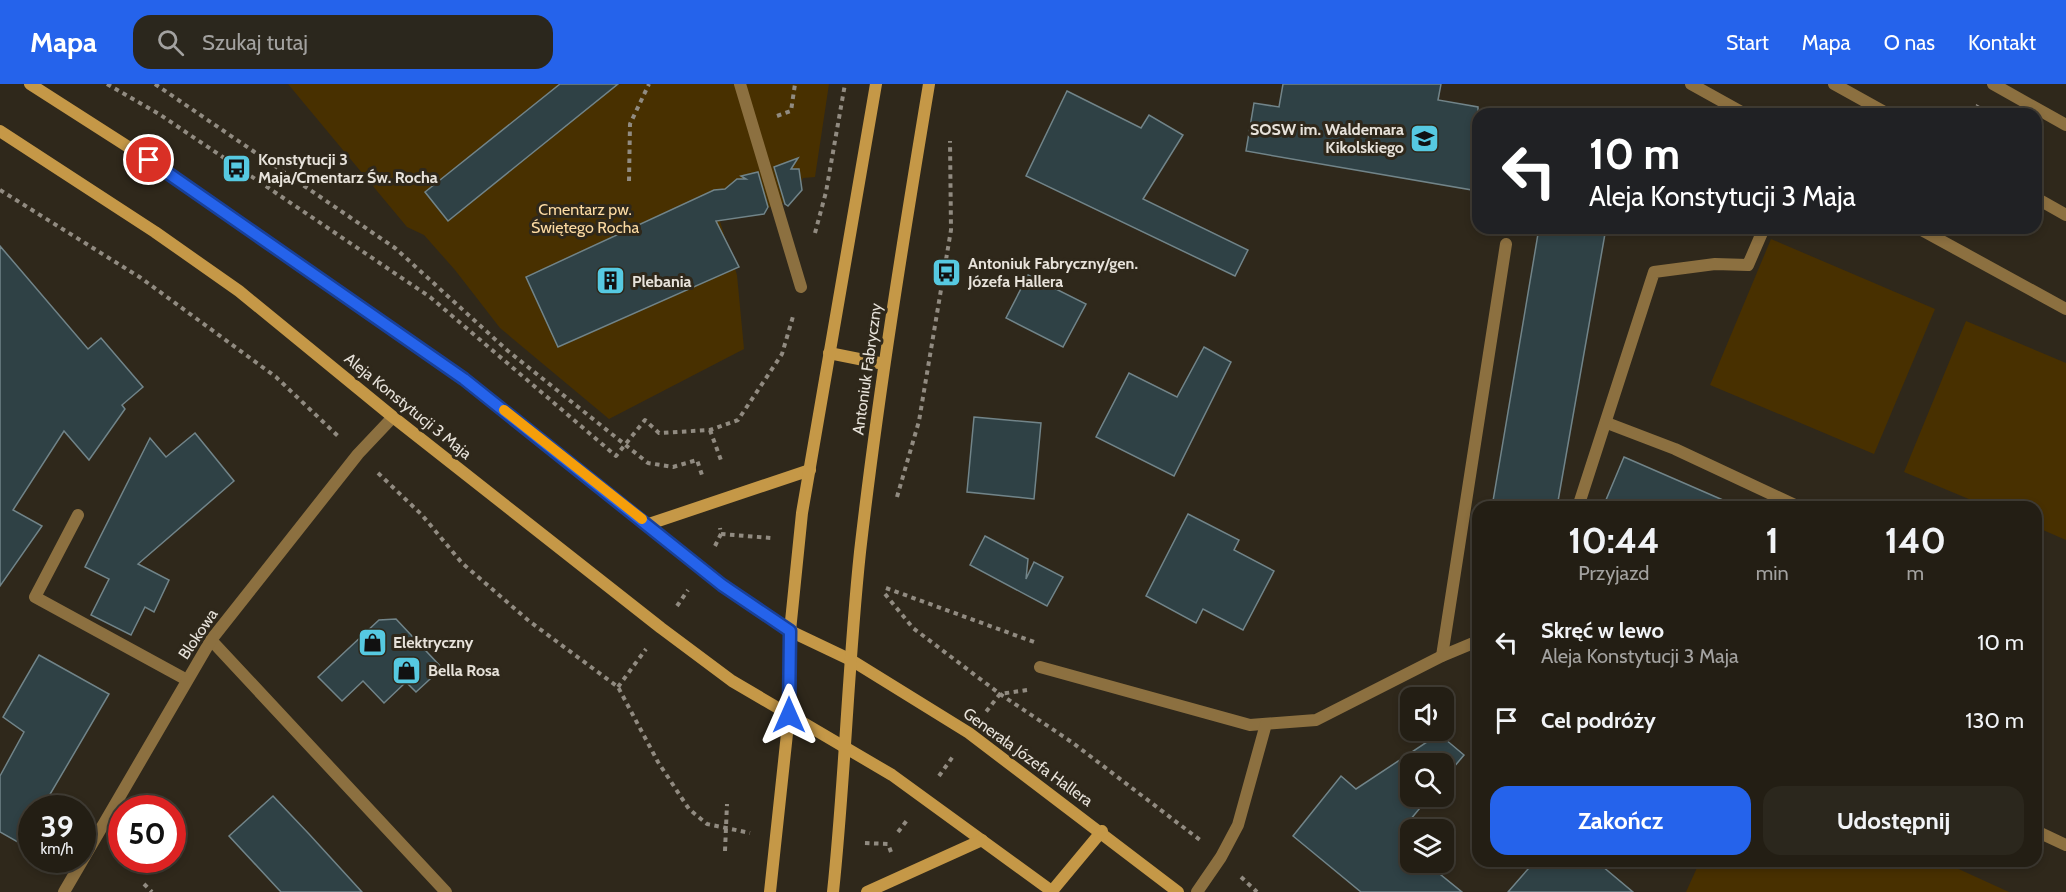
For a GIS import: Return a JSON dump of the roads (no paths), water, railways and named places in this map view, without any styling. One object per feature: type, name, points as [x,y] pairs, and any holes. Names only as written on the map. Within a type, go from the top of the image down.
[{"type":"main road","points":[[30,84],[169,173],[403,335],[525,426],[722,585],[790,631]]},
{"type":"main road","points":[[770,892],[789,715],[790,631],[800,540],[829,353],[876,84]]},
{"type":"main road","name":"Antoniuk Fabryczny","points":[[846,750],[860,554],[884,364],[929,84]]},
{"type":"main road","name":"Aleja Konstytucji 3 Maja","points":[[0,131],[155,232],[239,291],[393,417],[678,642],[732,681],[846,750]]},
{"type":"main road","points":[[829,353],[884,364]]},
{"type":"main road","points":[[649,524],[810,470]]},
{"type":"main road","name":"Generała Józefa Hallera","points":[[790,631],[851,660],[969,733],[1102,831],[1178,892]]},
{"type":"main road","points":[[833,892],[846,750],[892,775],[1053,891],[1102,831]]},
{"type":"main road","points":[[867,892],[982,840]]},
{"type":"street","points":[[740,84],[801,287]]},
{"type":"street","points":[[1691,84],[1734,108]]},
{"type":"street","points":[[1834,84],[1877,108]]},
{"type":"street","points":[[1993,84],[2036,108]]},
{"type":"street","points":[[2042,112],[2066,125]]},
{"type":"street","points":[[2042,201],[2066,215]]},
{"type":"street","points":[[1580,501],[1654,272],[1714,264],[1748,265],[1761,234]]},
{"type":"street","points":[[1929,234],[2066,309]]},
{"type":"street","points":[[1442,656],[1506,244]]},
{"type":"street","name":"Blokowa","points":[[64,892],[211,640],[358,454],[393,417]]},
{"type":"street","points":[[1607,423],[1675,449],[1786,501]]},
{"type":"street","points":[[78,515],[35,597],[187,680]]},
{"type":"street","points":[[211,640],[446,892]]},
{"type":"street","points":[[1040,667],[1250,725],[1316,720],[1442,656],[1472,644]]},
{"type":"street","points":[[1197,892],[1221,857],[1238,825],[1266,724]]},
{"type":"street","points":[[2042,834],[2066,844]]},
{"type":"place","name":"SOSW im. Waldemara Kikolskiego","points":[[1425,138]]},
{"type":"place","name":"Konstytucji 3 Maja/Cmentarz Św. Rocha","points":[[237,168]]},
{"type":"place","name":"Antoniuk Fabryczny/gen. Józefa Hallera","points":[[947,272]]},
{"type":"place","name":"Plebania","points":[[611,281]]},
{"type":"place","name":"Elektryczny","points":[[372,642]]},
{"type":"place","name":"Bella Rosa","points":[[407,670]]},
{"type":"park label","name":"Cmentarz pw. Świętego Rocha","points":[[585,218]]}]
